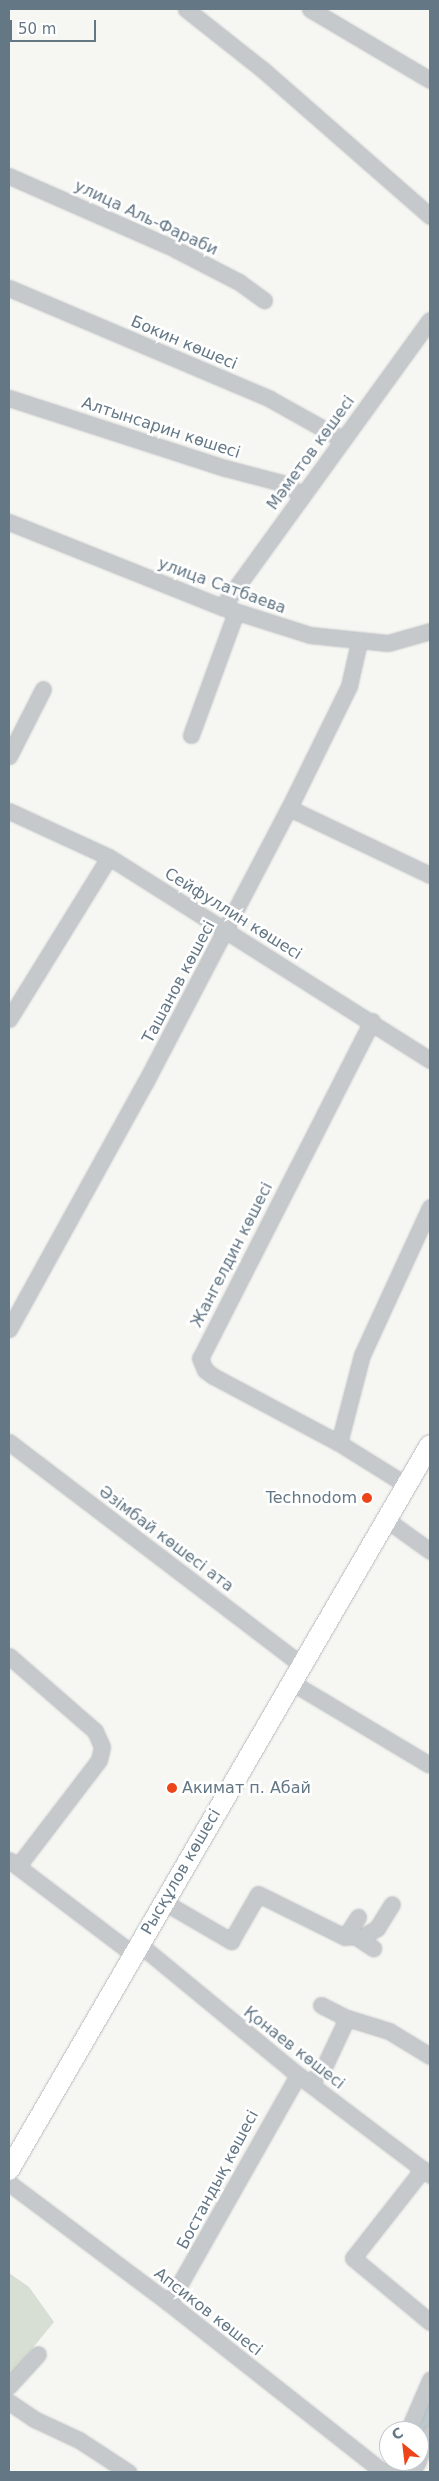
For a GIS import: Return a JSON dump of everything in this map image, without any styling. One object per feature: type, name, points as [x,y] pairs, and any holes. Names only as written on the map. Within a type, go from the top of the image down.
[{"type":"main road","name":"Рысқұлов көшесі","points":[[9,2170],[136,1949],[408,1486],[430,1445]]},
{"type":"street","points":[[186,9],[262,69],[430,216]]},
{"type":"street","points":[[310,9],[430,80]]},
{"type":"street","name":"улица Аль-Фараби","points":[[9,176],[175,249],[238,282],[264,300]]},
{"type":"street","name":"Бокин көшесі","points":[[9,288],[270,399],[342,439]]},
{"type":"street","name":"Мәметов көшесі","points":[[222,607],[301,495],[430,320]]},
{"type":"street","name":"Алтынсарин көшесі","points":[[9,398],[209,463],[286,484],[301,495]]},
{"type":"street","name":"улица Сатбаева","points":[[9,522],[222,607],[310,635],[359,642],[396,642],[430,631]]},
{"type":"street","points":[[191,735],[236,612]]},
{"type":"street","name":"Ташанов көшесі","points":[[9,1329],[226,930],[289,808],[349,686],[359,642]]},
{"type":"street","points":[[9,756],[43,689]]},
{"type":"street","points":[[289,808],[430,875]]},
{"type":"street","name":"Сейфуллин көшесі","points":[[9,811],[109,856],[372,1021],[430,1060]]},
{"type":"street","points":[[9,1019],[109,856]]},
{"type":"street","name":"Жангелдин көшесі","points":[[372,1021],[200,1358],[205,1370],[213,1376],[339,1443],[408,1486]]},
{"type":"street","points":[[339,1443],[362,1355],[430,1208]]},
{"type":"street","name":"Әзімбай көшесі ата","points":[[9,1442],[302,1665]]},
{"type":"street","points":[[387,1520],[430,1551]]},
{"type":"street","points":[[9,1656],[95,1731],[102,1747],[99,1760],[13,1863]]},
{"type":"street","points":[[292,1682],[428,1764]]},
{"type":"street","name":"Қонаев көшесі","points":[[13,1863],[136,1949],[426,2172]]},
{"type":"street","points":[[164,1902],[231,1941],[258,1894],[373,1948]]},
{"type":"street","points":[[352,1938],[377,1928],[392,1904]]},
{"type":"street","points":[[352,1938],[358,1917]]},
{"type":"street","points":[[321,2005],[347,2018],[389,2031],[430,2056]]},
{"type":"street","points":[[310,2084],[325,2065],[347,2018]]},
{"type":"street","name":"Бостандық көшесі","points":[[169,2302],[298,2075]]},
{"type":"street","points":[[426,2172],[353,2258],[430,2322]]},
{"type":"street","name":"Апсиков көшесі","points":[[9,2183],[169,2302],[383,2472]]},
{"type":"street","points":[[9,2386],[38,2354]]},
{"type":"street","points":[[412,2421],[430,2380]]},
{"type":"street","points":[[9,2402],[34,2419],[80,2440],[128,2472]]},
{"type":"shaded area","points":[[9,2273],[29,2287],[54,2322],[9,2377]]},
{"type":"waterway","points":[[425,2421],[430,2408]]},
{"type":"place","name":"Technodom","points":[[367,1498]]},
{"type":"place","name":"Акимат п. Абай","points":[[172,1788]]}]
